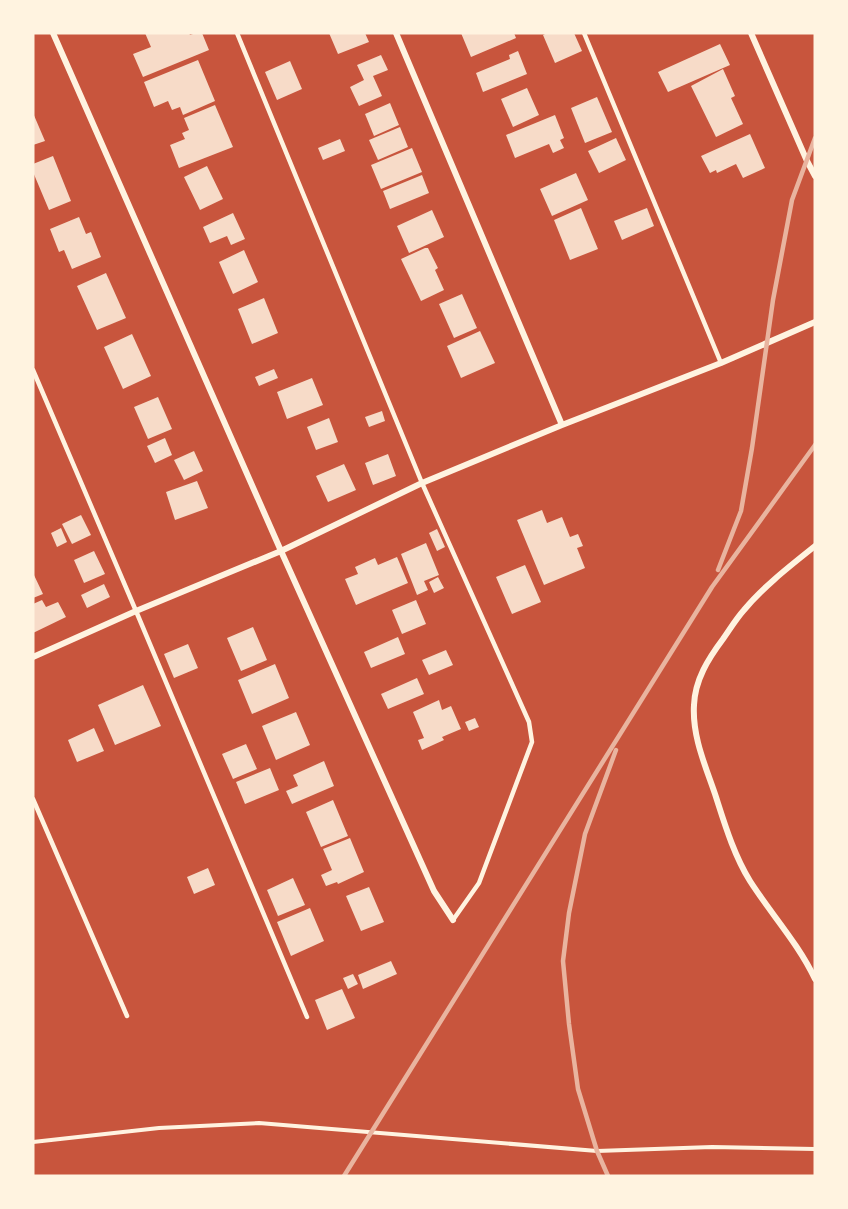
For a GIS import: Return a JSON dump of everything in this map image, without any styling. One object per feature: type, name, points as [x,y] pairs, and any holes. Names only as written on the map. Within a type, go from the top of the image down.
[{"type":"street","points":[[53,33],[281,551],[434,891],[453,920]]},
{"type":"street","points":[[396,33],[562,425]]},
{"type":"street","points":[[751,33],[815,176]]},
{"type":"street","points":[[33,657],[136,611],[281,551],[422,483],[721,363],[815,322]]},
{"type":"street","points":[[815,546],[767,586],[745,609],[716,648],[701,673],[694,704],[695,734],[726,830],[750,880],[806,961],[815,979]]},
{"type":"lane","points":[[237,33],[422,483],[529,722],[532,742],[479,883],[453,920]]},
{"type":"lane","points":[[585,33],[721,363]]},
{"type":"lane","points":[[33,370],[307,1017]]},
{"type":"lane","points":[[33,799],[127,1016]]},
{"type":"path","points":[[33,1142],[159,1128],[260,1124],[597,1151],[712,1146],[815,1149]]},
{"type":"building","points":[[145,33],[189,33],[190,35],[202,33],[209,50],[143,77],[133,54],[151,47]]},
{"type":"building","points":[[329,33],[365,33],[369,42],[338,54]]},
{"type":"building","points":[[461,33],[514,33],[516,38],[471,57]]},
{"type":"building","points":[[574,33],[582,51],[555,63],[543,35]]},
{"type":"building","points":[[720,44],[730,65],[668,92],[658,72]]},
{"type":"building","points":[[518,51],[527,74],[483,92],[476,73],[510,59],[509,55]]},
{"type":"building","points":[[381,55],[388,70],[373,76],[382,96],[359,106],[350,87],[364,80],[357,65]]},
{"type":"building","points":[[198,60],[215,101],[183,115],[180,107],[172,110],[168,101],[154,107],[144,82]]},
{"type":"building","points":[[290,61],[302,89],[277,100],[265,72]]},
{"type":"building","points":[[723,69],[735,96],[731,98],[743,124],[716,137],[691,86]]},
{"type":"building","points":[[527,88],[539,115],[513,127],[501,99]]},
{"type":"building","points":[[597,97],[612,132],[585,143],[571,108]]},
{"type":"building","points":[[390,103],[399,125],[374,136],[365,114]]},
{"type":"building","points":[[215,105],[233,147],[179,168],[170,145],[185,139],[182,133],[189,130],[184,118]]},
{"type":"building","points":[[33,113],[45,141],[33,145]]},
{"type":"building","points":[[555,115],[564,138],[560,140],[564,148],[553,153],[549,144],[515,158],[506,135]]},
{"type":"building","points":[[400,127],[408,147],[378,160],[369,140]]},
{"type":"building","points":[[750,134],[765,168],[743,178],[736,164],[717,173],[716,170],[710,173],[701,156]]},
{"type":"building","points":[[616,138],[626,160],[599,173],[588,151]]},
{"type":"building","points":[[340,139],[345,151],[323,160],[318,148]]},
{"type":"building","points":[[412,148],[422,172],[381,189],[371,165]]},
{"type":"building","points":[[53,156],[71,201],[49,210],[33,172],[33,164]]},
{"type":"building","points":[[207,166],[223,199],[200,210],[184,177]]},
{"type":"building","points":[[576,173],[588,200],[552,216],[540,189]]},
{"type":"building","points":[[422,175],[429,193],[390,209],[383,191]]},
{"type":"building","points":[[581,208],[598,249],[570,260],[554,220]]},
{"type":"building","points":[[647,208],[654,226],[622,240],[614,221]]},
{"type":"building","points":[[432,210],[444,237],[409,253],[397,226]]},
{"type":"building","points":[[233,213],[245,239],[231,245],[227,236],[210,243],[203,227]]},
{"type":"building","points":[[79,217],[86,234],[91,232],[101,257],[72,269],[64,250],[59,252],[50,229]]},
{"type":"building","points":[[428,248],[438,268],[435,270],[444,290],[421,301],[401,259]]},
{"type":"building","points":[[244,250],[258,282],[233,294],[219,262]]},
{"type":"building","points":[[106,273],[126,318],[97,330],[77,286]]},
{"type":"building","points":[[462,294],[477,328],[454,338],[439,304]]},
{"type":"building","points":[[264,298],[278,333],[252,344],[238,309]]},
{"type":"building","points":[[480,331],[495,363],[461,378],[447,346]]},
{"type":"building","points":[[132,334],[151,376],[123,389],[104,347]]},
{"type":"building","points":[[274,369],[278,378],[259,386],[255,377]]},
{"type":"building","points":[[312,378],[323,405],[287,419],[277,392]]},
{"type":"building","points":[[158,397],[172,429],[148,439],[134,407]]},
{"type":"building","points":[[382,411],[385,421],[369,427],[365,417]]},
{"type":"building","points":[[329,418],[338,442],[316,450],[307,427]]},
{"type":"building","points":[[165,438],[172,455],[155,463],[147,446]]},
{"type":"building","points":[[194,451],[203,471],[184,480],[174,460]]},
{"type":"building","points":[[388,454],[396,476],[373,485],[365,463]]},
{"type":"building","points":[[344,464],[356,490],[328,502],[316,476]]},
{"type":"building","points":[[197,481],[208,508],[175,520],[166,492]]},
{"type":"building","points":[[542,510],[547,523],[562,517],[570,537],[578,534],[583,546],[577,548],[585,568],[544,585],[517,520]]},
{"type":"building","points":[[81,515],[91,535],[72,544],[62,524]]},
{"type":"building","points":[[61,528],[67,542],[57,547],[51,533]]},
{"type":"building","points":[[437,529],[445,547],[437,551],[429,533]]},
{"type":"building","points":[[426,543],[439,575],[424,581],[428,590],[417,595],[401,554]]},
{"type":"building","points":[[94,551],[105,574],[84,583],[74,560]]},
{"type":"building","points":[[397,557],[408,583],[356,605],[345,579],[358,574],[355,567],[375,558],[378,565]]},
{"type":"building","points":[[525,565],[541,602],[512,614],[496,577]]},
{"type":"building","points":[[33,573],[43,594],[33,598]]},
{"type":"building","points":[[438,577],[444,588],[434,593],[429,582]]},
{"type":"building","points":[[104,584],[110,597],[87,608],[81,595]]},
{"type":"building","points":[[42,600],[46,607],[58,602],[66,617],[33,633],[33,604]]},
{"type":"building","points":[[416,600],[426,624],[402,634],[392,610]]},
{"type":"building","points":[[253,627],[267,660],[241,671],[227,638]]},
{"type":"building","points":[[398,637],[405,654],[371,668],[364,652]]},
{"type":"building","points":[[188,644],[198,668],[174,678],[164,654]]},
{"type":"building","points":[[446,650],[453,665],[429,675],[422,660]]},
{"type":"building","points":[[275,664],[289,698],[252,714],[238,680]]},
{"type":"building","points":[[417,678],[424,694],[388,709],[381,694]]},
{"type":"building","points":[[143,685],[161,726],[115,745],[98,705]]},
{"type":"building","points":[[439,700],[442,710],[451,706],[461,729],[442,737],[444,740],[422,750],[418,740],[424,738],[413,712]]},
{"type":"building","points":[[296,712],[310,745],[276,760],[262,726]]},
{"type":"building","points":[[475,718],[479,727],[469,731],[465,722]]},
{"type":"building","points":[[94,728],[104,751],[77,762],[68,740]]},
{"type":"building","points":[[246,744],[257,769],[233,779],[222,754]]},
{"type":"building","points":[[324,761],[334,786],[292,804],[286,791],[298,786],[293,775]]},
{"type":"building","points":[[270,768],[279,790],[245,804],[236,782]]},
{"type":"building","points":[[333,800],[348,836],[321,847],[306,812]]},
{"type":"building","points":[[350,838],[364,872],[338,884],[337,882],[326,886],[321,875],[332,870],[323,849]]},
{"type":"building","points":[[208,868],[215,885],[194,894],[187,877]]},
{"type":"building","points":[[293,878],[305,905],[278,916],[267,890]]},
{"type":"building","points":[[369,887],[384,922],[361,931],[346,896]]},
{"type":"building","points":[[310,908],[324,941],[291,956],[277,922]]},
{"type":"building","points":[[391,961],[397,974],[363,989],[358,975]]},
{"type":"building","points":[[353,974],[358,984],[348,989],[343,978]]},
{"type":"building","points":[[342,989],[355,1018],[327,1030],[315,1000]]},
{"type":"railway","points":[[718,570],[741,511],[773,300],[792,200],[815,138]]},
{"type":"railway","points":[[344,1176],[712,587],[815,445]]},
{"type":"railway","points":[[608,1176],[597,1151],[578,1089],[563,961],[569,913],[585,834],[616,750]]}]
